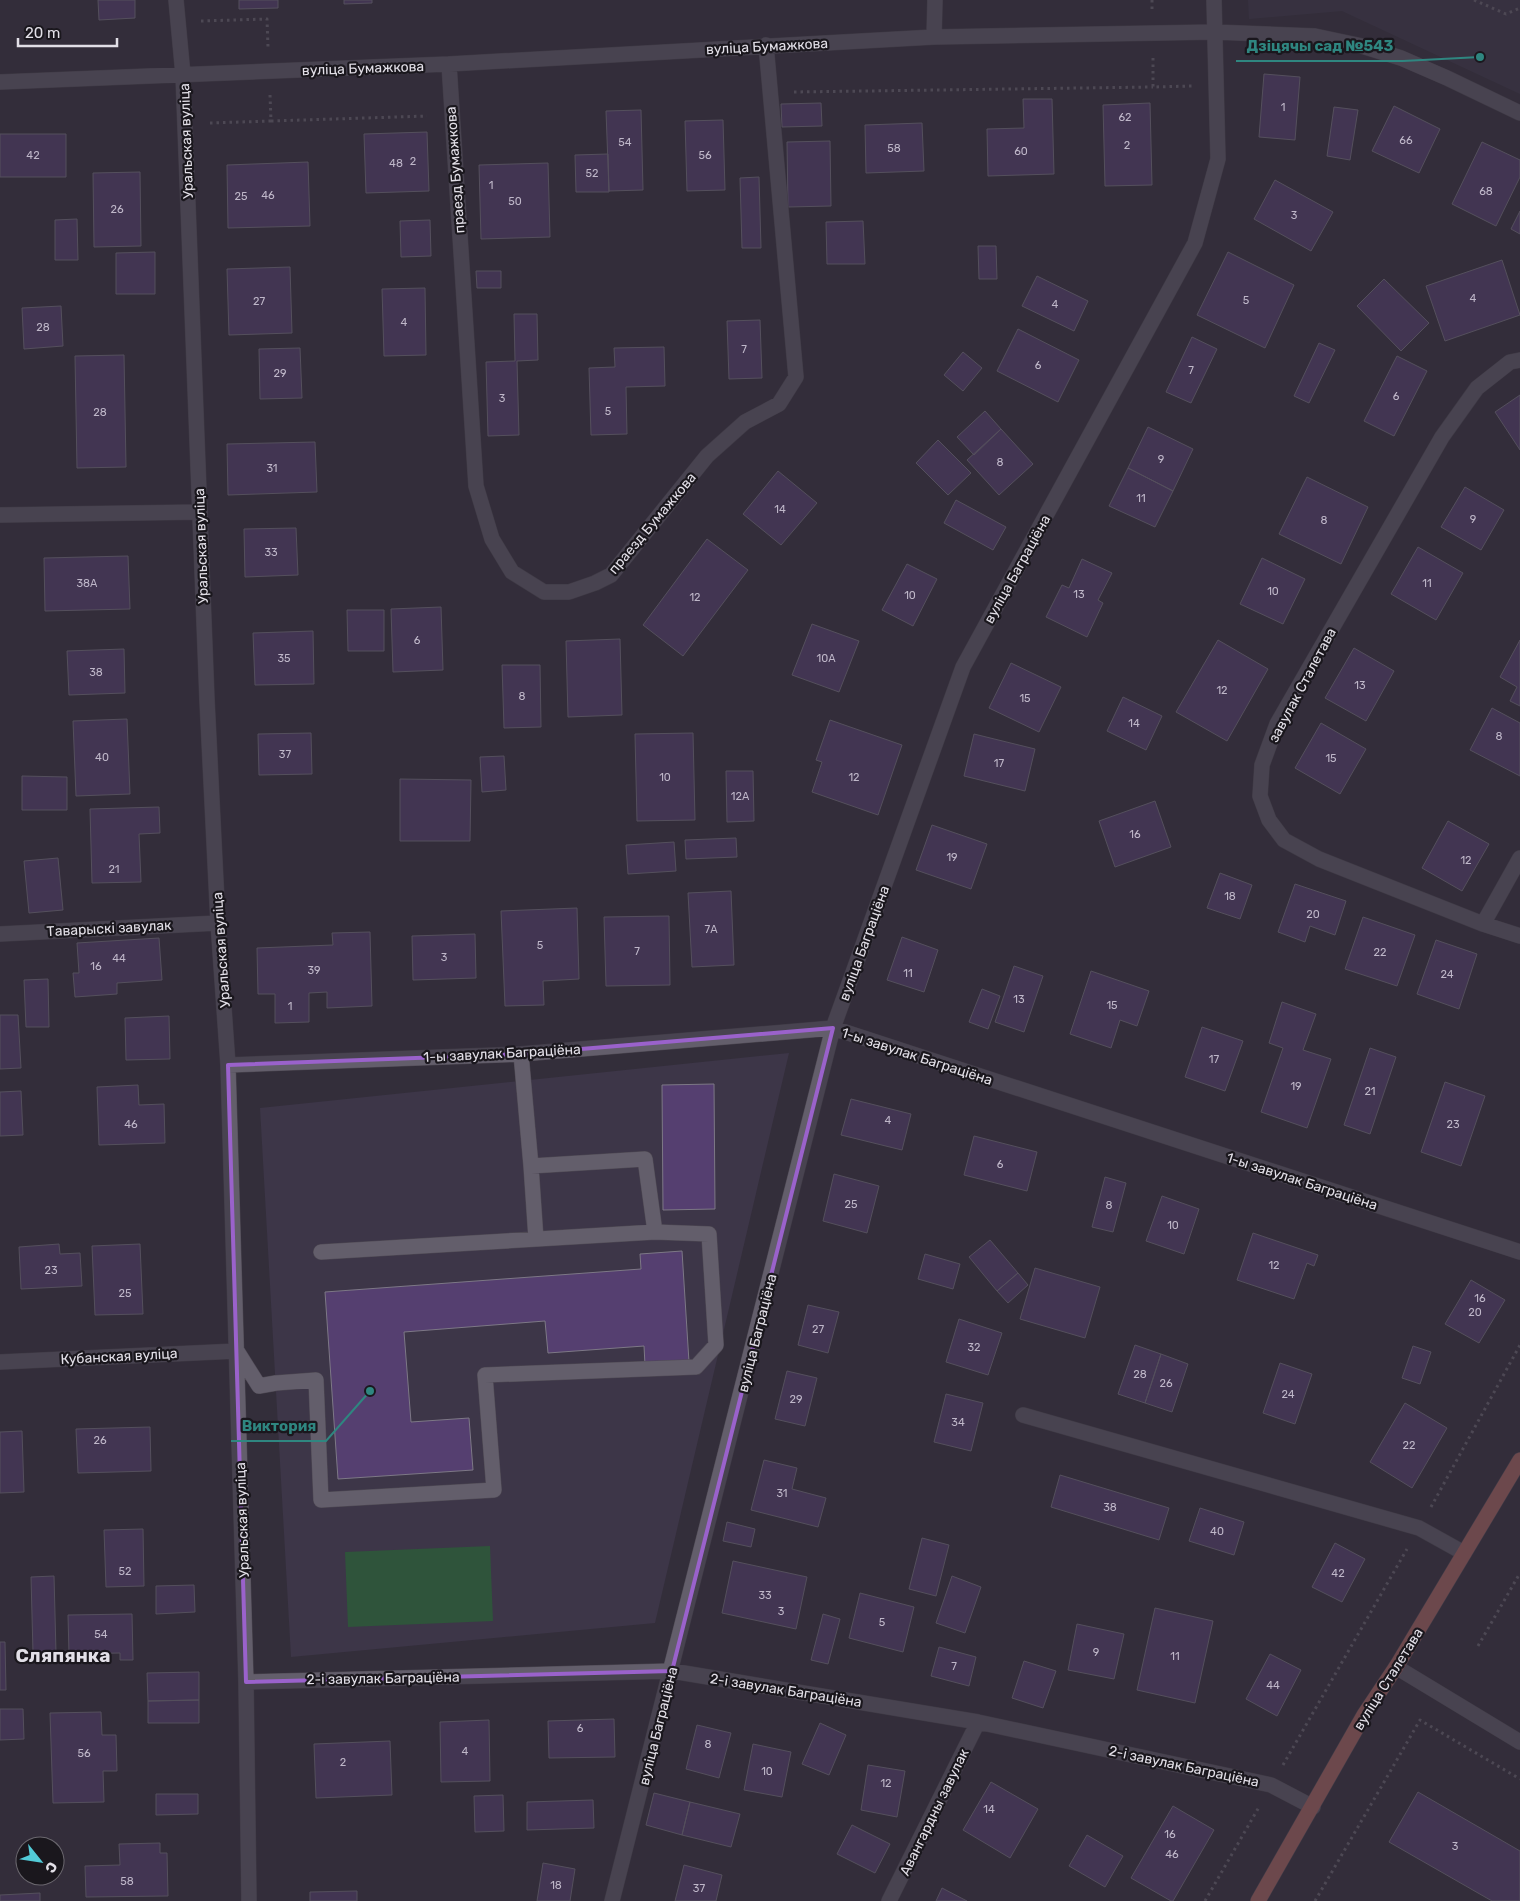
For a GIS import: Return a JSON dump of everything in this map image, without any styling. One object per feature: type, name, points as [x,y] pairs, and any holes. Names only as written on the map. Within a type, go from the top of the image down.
[{"type":"main road","name":"вуліца Сталетава","points":[[1258,1901],[1364,1715],[1396,1667],[1520,1460]]},
{"type":"street","name":"Уральская вуліца","points":[[176,0],[183,75],[207,700],[218,923],[228,1065],[246,1682],[249,1901]]},
{"type":"street","points":[[934,37],[935,0]]},
{"type":"street","name":"вуліца Баграціёна","points":[[612,1901],[672,1671],[833,1028],[963,667],[1195,243],[1218,159],[1214,0]]},
{"type":"street","name":"вуліца Бумажкова","points":[[0,82],[449,64],[934,37],[1214,32],[1316,36],[1362,46],[1401,58],[1440,74],[1520,113]]},
{"type":"street","name":"праезд Бумажкова","points":[[449,64],[476,486],[492,539],[512,572],[544,592],[569,592],[611,575],[707,456],[744,422],[779,404],[796,377],[766,46]]},
{"type":"street","name":"завулак Сталетава","points":[[1520,360],[1510,362],[1477,388],[1442,437],[1278,724],[1262,765],[1260,796],[1269,820],[1284,840],[1318,859],[1483,924],[1520,936]]},
{"type":"street","points":[[0,514],[200,512]]},
{"type":"street","points":[[1483,924],[1520,858]]},
{"type":"street","name":"Таварыскі завулак","points":[[0,934],[218,923]]},
{"type":"street","name":"1-ы завулак Баграціёна","points":[[228,1065],[521,1054],[833,1028],[1520,1252]]},
{"type":"street","points":[[521,1054],[536,1239]]},
{"type":"street","points":[[531,1166],[645,1159],[655,1232]]},
{"type":"street","points":[[237,1351],[259,1386],[316,1380],[321,1500],[494,1490],[485,1375],[696,1368],[716,1344],[709,1234],[655,1232],[321,1252]]},
{"type":"street","name":"Кубанская вуліца","points":[[0,1362],[237,1351]]},
{"type":"street","points":[[1023,1415],[1419,1528],[1464,1553]]},
{"type":"street","points":[[1396,1667],[1520,1742]]},
{"type":"street","name":"2-і завулак Баграціёна","points":[[246,1682],[672,1671],[978,1722],[1271,1785],[1313,1807]]},
{"type":"street","name":"Авангардны завулак","points":[[889,1901],[978,1722]]},
{"type":"path","points":[[1152,0],[1153,87]]},
{"type":"path","points":[[1474,0],[1506,14],[1520,8]]},
{"type":"path","points":[[769,92],[1216,86]]},
{"type":"path","points":[[271,121],[452,116]]},
{"type":"path","points":[[1205,1901],[1419,1528],[1520,1345]]},
{"type":"path","points":[[1478,1646],[1520,1573]]},
{"type":"path","points":[[1315,1901],[1420,1720],[1520,1779]]},
{"type":"highlighted area","points":[[833,1028],[672,1671],[246,1682],[228,1065],[521,1054]]},
{"type":"shaded area","points":[[1248,0],[1520,0],[1520,94],[1342,11],[1249,19]]},
{"type":"shaded area","points":[[789,1053],[655,1623],[291,1657],[260,1108]]},
{"type":"green space","points":[[490,1546],[493,1621],[348,1627],[345,1552]]},
{"type":"building","points":[[98,0],[135,0],[135,18],[99,20]]},
{"type":"building","points":[[239,0],[278,0],[278,8],[239,9]]},
{"type":"building","points":[[344,0],[372,0],[372,3],[344,4]]},
{"type":"building","points":[[1264,74],[1300,77],[1295,140],[1259,137]]},
{"type":"building","points":[[1023,99],[1052,99],[1054,174],[988,176],[987,129],[1024,128]]},
{"type":"building","points":[[821,103],[822,126],[782,127],[781,104]]},
{"type":"building","points":[[1150,103],[1152,185],[1105,186],[1103,105]]},
{"type":"building","points":[[1394,106],[1440,129],[1419,173],[1372,151]]},
{"type":"building","points":[[1334,107],[1358,110],[1350,160],[1327,156]]},
{"type":"building","points":[[641,110],[643,190],[609,191],[606,111]]},
{"type":"building","points":[[723,120],[725,190],[687,191],[685,121]]},
{"type":"building","points":[[922,123],[924,171],[866,173],[865,125]]},
{"type":"building","points":[[427,132],[429,191],[366,193],[364,134]]},
{"type":"building","points":[[0,134],[66,134],[66,177],[0,177]]},
{"type":"building","points":[[830,141],[831,206],[788,207],[787,142]]},
{"type":"building","points":[[1482,142],[1520,160],[1520,177],[1496,226],[1452,204]]},
{"type":"building","points":[[608,154],[609,192],[576,192],[575,155]]},
{"type":"building","points":[[308,162],[310,226],[228,228],[227,165]]},
{"type":"building","points":[[548,163],[550,237],[481,239],[479,165]]},
{"type":"building","points":[[140,172],[141,246],[94,247],[93,173]]},
{"type":"building","points":[[759,177],[761,248],[742,248],[740,178]]},
{"type":"building","points":[[1275,180],[1333,212],[1311,251],[1254,219]]},
{"type":"building","points":[[1520,211],[1520,234],[1511,229]]},
{"type":"building","points":[[77,219],[78,260],[55,260],[55,220]]},
{"type":"building","points":[[430,220],[431,256],[401,257],[400,221]]},
{"type":"building","points":[[863,221],[865,264],[827,264],[826,222]]},
{"type":"building","points":[[978,246],[996,246],[997,279],[979,279]]},
{"type":"building","points":[[155,252],[155,294],[116,294],[116,253]]},
{"type":"building","points":[[1228,252],[1294,285],[1265,348],[1197,315]]},
{"type":"building","points":[[1502,260],[1520,315],[1445,341],[1426,286]]},
{"type":"building","points":[[290,267],[292,333],[229,335],[227,269]]},
{"type":"building","points":[[476,271],[501,271],[501,288],[477,288]]},
{"type":"building","points":[[1037,276],[1088,301],[1074,331],[1022,306]]},
{"type":"building","points":[[1384,279],[1429,323],[1401,351],[1357,306]]},
{"type":"building","points":[[425,288],[426,355],[384,356],[382,289]]},
{"type":"building","points":[[61,306],[63,346],[24,349],[22,308]]},
{"type":"building","points":[[514,314],[537,314],[538,360],[517,361],[519,435],[488,436],[486,362],[515,361]]},
{"type":"building","points":[[760,320],[762,378],[729,379],[727,321]]},
{"type":"building","points":[[1018,329],[1079,360],[1058,402],[997,371]]},
{"type":"building","points":[[1192,337],[1217,349],[1191,403],[1166,392]]},
{"type":"building","points":[[1319,343],[1335,350],[1309,403],[1294,396]]},
{"type":"building","points":[[664,347],[665,386],[626,387],[627,434],[591,435],[589,368],[615,367],[614,348]]},
{"type":"building","points":[[300,348],[302,398],[260,399],[259,349]]},
{"type":"building","points":[[963,352],[982,368],[963,391],[944,375]]},
{"type":"building","points":[[124,355],[126,467],[77,468],[75,356]]},
{"type":"building","points":[[1397,356],[1427,371],[1394,436],[1364,421]]},
{"type":"building","points":[[1520,395],[1520,450],[1495,412]]},
{"type":"building","points":[[985,411],[1001,429],[974,455],[957,437]]},
{"type":"building","points":[[1148,427],[1193,449],[1173,491],[1128,468]]},
{"type":"building","points":[[1001,429],[1033,464],[999,495],[967,460]]},
{"type":"building","points":[[938,440],[971,473],[948,495],[916,463]]},
{"type":"building","points":[[315,442],[317,492],[228,495],[227,444]]},
{"type":"building","points":[[1128,468],[1173,491],[1155,527],[1109,506]]},
{"type":"building","points":[[778,471],[817,503],[781,545],[743,514]]},
{"type":"building","points":[[1307,477],[1368,507],[1341,564],[1279,534]]},
{"type":"building","points":[[1465,487],[1504,510],[1481,550],[1441,527]]},
{"type":"building","points":[[956,500],[1006,527],[993,550],[944,523]]},
{"type":"building","points":[[296,528],[298,575],[245,577],[244,529]]},
{"type":"building","points":[[707,539],[748,570],[683,656],[643,625]]},
{"type":"building","points":[[1418,547],[1463,573],[1436,620],[1391,594]]},
{"type":"building","points":[[128,556],[130,609],[45,611],[44,558]]},
{"type":"building","points":[[1262,558],[1305,579],[1283,624],[1240,604]]},
{"type":"building","points":[[1082,559],[1112,573],[1098,600],[1103,603],[1087,637],[1046,617],[1062,585],[1069,588]]},
{"type":"building","points":[[907,564],[937,579],[913,626],[882,610]]},
{"type":"building","points":[[441,607],[443,670],[393,672],[391,609]]},
{"type":"building","points":[[347,610],[384,610],[384,651],[348,651]]},
{"type":"building","points":[[812,624],[859,641],[839,692],[792,675]]},
{"type":"building","points":[[313,631],[314,684],[255,685],[253,633]]},
{"type":"building","points":[[620,639],[622,715],[568,717],[566,641]]},
{"type":"building","points":[[1218,640],[1268,669],[1227,741],[1176,712]]},
{"type":"building","points":[[1520,640],[1520,706],[1510,701],[1517,687],[1500,677]]},
{"type":"building","points":[[1354,648],[1394,671],[1366,721],[1325,698]]},
{"type":"building","points":[[124,649],[125,693],[69,695],[67,651]]},
{"type":"building","points":[[1011,663],[1061,687],[1039,732],[989,708]]},
{"type":"building","points":[[502,665],[540,665],[541,727],[504,728]]},
{"type":"building","points":[[1123,697],[1162,716],[1146,750],[1107,731]]},
{"type":"building","points":[[1492,708],[1520,723],[1520,776],[1470,750]]},
{"type":"building","points":[[127,719],[130,794],[76,796],[73,721]]},
{"type":"building","points":[[830,720],[902,745],[878,815],[812,792],[822,762],[816,760]]},
{"type":"building","points":[[1321,723],[1366,749],[1340,794],[1295,768]]},
{"type":"building","points":[[311,733],[312,774],[259,775],[258,734]]},
{"type":"building","points":[[693,733],[695,820],[637,821],[635,734]]},
{"type":"building","points":[[974,734],[1035,749],[1025,791],[964,776]]},
{"type":"building","points":[[504,756],[506,790],[482,792],[480,757]]},
{"type":"building","points":[[726,771],[753,771],[754,821],[727,822]]},
{"type":"building","points":[[22,776],[67,777],[67,810],[22,810]]},
{"type":"building","points":[[400,779],[471,780],[470,841],[400,841]]},
{"type":"building","points":[[1155,801],[1171,847],[1115,867],[1099,821]]},
{"type":"building","points":[[159,807],[160,833],[139,834],[141,882],[92,883],[90,809]]},
{"type":"building","points":[[1448,821],[1489,844],[1462,891],[1422,868]]},
{"type":"building","points":[[932,825],[987,844],[971,889],[916,870]]},
{"type":"building","points":[[736,838],[737,857],[686,859],[685,840]]},
{"type":"building","points":[[674,842],[676,871],[628,874],[626,845]]},
{"type":"building","points":[[58,858],[63,910],[29,913],[24,861]]},
{"type":"building","points":[[1220,873],[1252,885],[1240,919],[1207,908]]},
{"type":"building","points":[[1295,884],[1346,901],[1335,935],[1310,926],[1305,942],[1278,932]]},
{"type":"building","points":[[731,891],[734,965],[692,967],[688,893]]},
{"type":"building","points":[[577,908],[579,979],[543,981],[544,1005],[505,1006],[501,911]]},
{"type":"building","points":[[669,916],[670,985],[606,986],[604,917]]},
{"type":"building","points":[[1363,917],[1415,935],[1397,986],[1345,969]]},
{"type":"building","points":[[370,932],[372,1006],[327,1008],[327,992],[309,993],[309,1022],[275,1023],[275,994],[258,994],[257,948],[333,945],[332,933]]},
{"type":"building","points":[[475,934],[476,978],[413,980],[412,936]]},
{"type":"building","points":[[902,937],[938,950],[924,992],[887,980]]},
{"type":"building","points":[[159,938],[162,980],[117,983],[117,994],[75,997],[73,973],[79,973],[77,943]]},
{"type":"building","points":[[1436,940],[1477,954],[1459,1009],[1417,994]]},
{"type":"building","points":[[1014,966],[1043,976],[1024,1032],[995,1022]]},
{"type":"building","points":[[1091,971],[1149,991],[1137,1026],[1120,1020],[1111,1048],[1070,1034]]},
{"type":"building","points":[[48,979],[49,1027],[26,1027],[24,980]]},
{"type":"building","points":[[982,989],[1000,996],[988,1029],[969,1022]]},
{"type":"building","points":[[1282,1002],[1316,1014],[1303,1050],[1331,1059],[1307,1128],[1261,1112],[1283,1048],[1269,1043]]},
{"type":"building","points":[[0,1015],[18,1015],[21,1068],[0,1069]]},
{"type":"building","points":[[169,1016],[170,1059],[126,1060],[125,1018]]},
{"type":"building","points":[[1202,1027],[1243,1041],[1225,1091],[1185,1077]]},
{"type":"building","points":[[1370,1048],[1396,1057],[1370,1134],[1344,1125]]},
{"type":"building","points":[[1445,1082],[1485,1096],[1461,1166],[1421,1152]]},
{"type":"building","points":[[714,1084],[715,1209],[663,1210],[662,1085]]},
{"type":"building","points":[[138,1085],[139,1105],[164,1104],[165,1143],[99,1145],[97,1087]]},
{"type":"building","points":[[21,1091],[23,1135],[0,1136],[0,1092]]},
{"type":"building","points":[[851,1099],[911,1114],[902,1150],[841,1135]]},
{"type":"building","points":[[974,1136],[1037,1152],[1027,1191],[964,1175]]},
{"type":"building","points":[[834,1174],[879,1186],[867,1233],[823,1221]]},
{"type":"building","points":[[1105,1177],[1126,1183],[1113,1232],[1092,1227]]},
{"type":"building","points":[[1162,1196],[1199,1209],[1184,1254],[1146,1241]]},
{"type":"building","points":[[1253,1233],[1318,1255],[1314,1266],[1307,1263],[1294,1299],[1237,1280]]},
{"type":"building","points":[[990,1240],[1018,1273],[997,1291],[969,1257]]},
{"type":"building","points":[[59,1244],[60,1254],[80,1253],[82,1286],[21,1289],[19,1247]]},
{"type":"building","points":[[140,1244],[143,1314],[95,1315],[92,1246]]},
{"type":"building","points":[[682,1251],[689,1362],[645,1365],[644,1346],[548,1353],[545,1321],[404,1332],[411,1422],[469,1418],[473,1470],[338,1479],[325,1292],[641,1269],[640,1254]]},
{"type":"building","points":[[925,1254],[960,1264],[953,1289],[918,1279]]},
{"type":"building","points":[[1035,1268],[1100,1287],[1085,1338],[1020,1319]]},
{"type":"building","points":[[1018,1273],[1028,1285],[1008,1303],[997,1291]]},
{"type":"building","points":[[1471,1280],[1505,1300],[1479,1343],[1445,1324]]},
{"type":"building","points":[[808,1305],[839,1312],[828,1353],[798,1345]]},
{"type":"building","points":[[959,1319],[1002,1333],[988,1375],[946,1362]]},
{"type":"building","points":[[1135,1345],[1161,1354],[1145,1403],[1118,1394]]},
{"type":"building","points":[[1413,1346],[1431,1352],[1420,1384],[1402,1378]]},
{"type":"building","points":[[1161,1354],[1188,1364],[1172,1412],[1145,1403]]},
{"type":"building","points":[[1280,1363],[1312,1374],[1295,1424],[1263,1413]]},
{"type":"building","points":[[787,1371],[817,1378],[805,1426],[775,1419]]},
{"type":"building","points":[[946,1394],[983,1403],[971,1451],[934,1442]]},
{"type":"building","points":[[1405,1403],[1447,1428],[1412,1488],[1370,1462]]},
{"type":"building","points":[[150,1427],[151,1471],[78,1473],[76,1429]]},
{"type":"building","points":[[22,1431],[24,1492],[0,1493],[0,1432]]},
{"type":"building","points":[[764,1460],[797,1468],[792,1489],[826,1498],[818,1527],[751,1510]]},
{"type":"building","points":[[1060,1475],[1169,1508],[1159,1540],[1051,1507]]},
{"type":"building","points":[[1200,1508],[1244,1522],[1234,1555],[1189,1541]]},
{"type":"building","points":[[727,1522],[755,1529],[751,1547],[723,1541]]},
{"type":"building","points":[[143,1529],[144,1586],[106,1587],[104,1530]]},
{"type":"building","points":[[922,1538],[949,1545],[936,1596],[909,1589]]},
{"type":"building","points":[[1335,1543],[1365,1559],[1342,1602],[1312,1587]]},
{"type":"building","points":[[733,1561],[807,1577],[796,1629],[722,1613]]},
{"type":"building","points":[[54,1576],[56,1653],[33,1653],[31,1577]]},
{"type":"building","points":[[952,1576],[981,1587],[965,1633],[936,1623]]},
{"type":"building","points":[[194,1585],[195,1612],[156,1614],[156,1586]]},
{"type":"building","points":[[860,1593],[914,1607],[903,1652],[849,1638]]},
{"type":"building","points":[[1155,1608],[1213,1621],[1195,1703],[1137,1690]]},
{"type":"building","points":[[132,1614],[133,1660],[120,1660],[120,1653],[69,1654],[68,1615]]},
{"type":"building","points":[[823,1614],[840,1619],[828,1664],[811,1660]]},
{"type":"building","points":[[1077,1624],[1124,1634],[1114,1679],[1068,1670]]},
{"type":"building","points":[[0,1642],[5,1642],[6,1690],[0,1690]]},
{"type":"building","points":[[939,1647],[976,1657],[969,1686],[931,1676]]},
{"type":"building","points":[[1270,1654],[1301,1670],[1277,1716],[1246,1699]]},
{"type":"building","points":[[1024,1661],[1056,1671],[1043,1708],[1012,1698]]},
{"type":"building","points":[[199,1672],[199,1700],[148,1701],[147,1673]]},
{"type":"building","points":[[199,1700],[199,1723],[148,1723],[148,1701]]},
{"type":"building","points":[[0,1709],[23,1709],[24,1739],[0,1740]]},
{"type":"building","points":[[101,1712],[102,1735],[116,1735],[117,1771],[103,1771],[104,1802],[53,1803],[50,1713]]},
{"type":"building","points":[[614,1719],[615,1757],[549,1758],[548,1721]]},
{"type":"building","points":[[489,1720],[490,1781],[441,1782],[440,1722]]},
{"type":"building","points":[[820,1723],[846,1735],[829,1775],[802,1764]]},
{"type":"building","points":[[697,1725],[731,1733],[719,1778],[686,1769]]},
{"type":"building","points":[[390,1741],[392,1795],[316,1798],[314,1744]]},
{"type":"building","points":[[753,1744],[791,1752],[782,1797],[744,1790]]},
{"type":"building","points":[[868,1765],[905,1771],[897,1817],[861,1810]]},
{"type":"building","points":[[991,1782],[1038,1809],[1010,1858],[963,1830]]},
{"type":"building","points":[[1418,1792],[1520,1851],[1520,1901],[1492,1901],[1389,1842]]},
{"type":"building","points":[[654,1793],[690,1802],[682,1835],[646,1825]]},
{"type":"building","points":[[156,1794],[198,1794],[198,1814],[156,1815]]},
{"type":"building","points":[[503,1795],[504,1831],[475,1832],[474,1796]]},
{"type":"building","points":[[593,1800],[594,1828],[527,1830],[527,1802]]},
{"type":"building","points":[[690,1802],[740,1814],[731,1847],[682,1835]]},
{"type":"building","points":[[1173,1806],[1214,1830],[1173,1901],[1171,1901],[1131,1878]]},
{"type":"building","points":[[852,1825],[890,1844],[875,1873],[837,1854]]},
{"type":"building","points":[[1087,1835],[1123,1856],[1105,1887],[1069,1866]]},
{"type":"building","points":[[160,1843],[160,1853],[167,1853],[168,1896],[86,1897],[85,1866],[120,1865],[119,1844]]},
{"type":"building","points":[[543,1863],[575,1869],[570,1901],[537,1901]]},
{"type":"building","points":[[684,1865],[722,1875],[716,1901],[675,1901]]},
{"type":"building","points":[[942,1888],[967,1901],[936,1901]]},
{"type":"building","points":[[357,1891],[357,1901],[310,1901],[310,1892]]},
{"type":"building","points":[[40,1893],[40,1901],[0,1901],[0,1895]]},
{"type":"place","name":"Дзіцячы сад №543","points":[[1480,57]]},
{"type":"place","name":"Виктория","points":[[370,1391]]},
{"type":"district","name":"Сляпянка","points":[[63,1655]]}]
